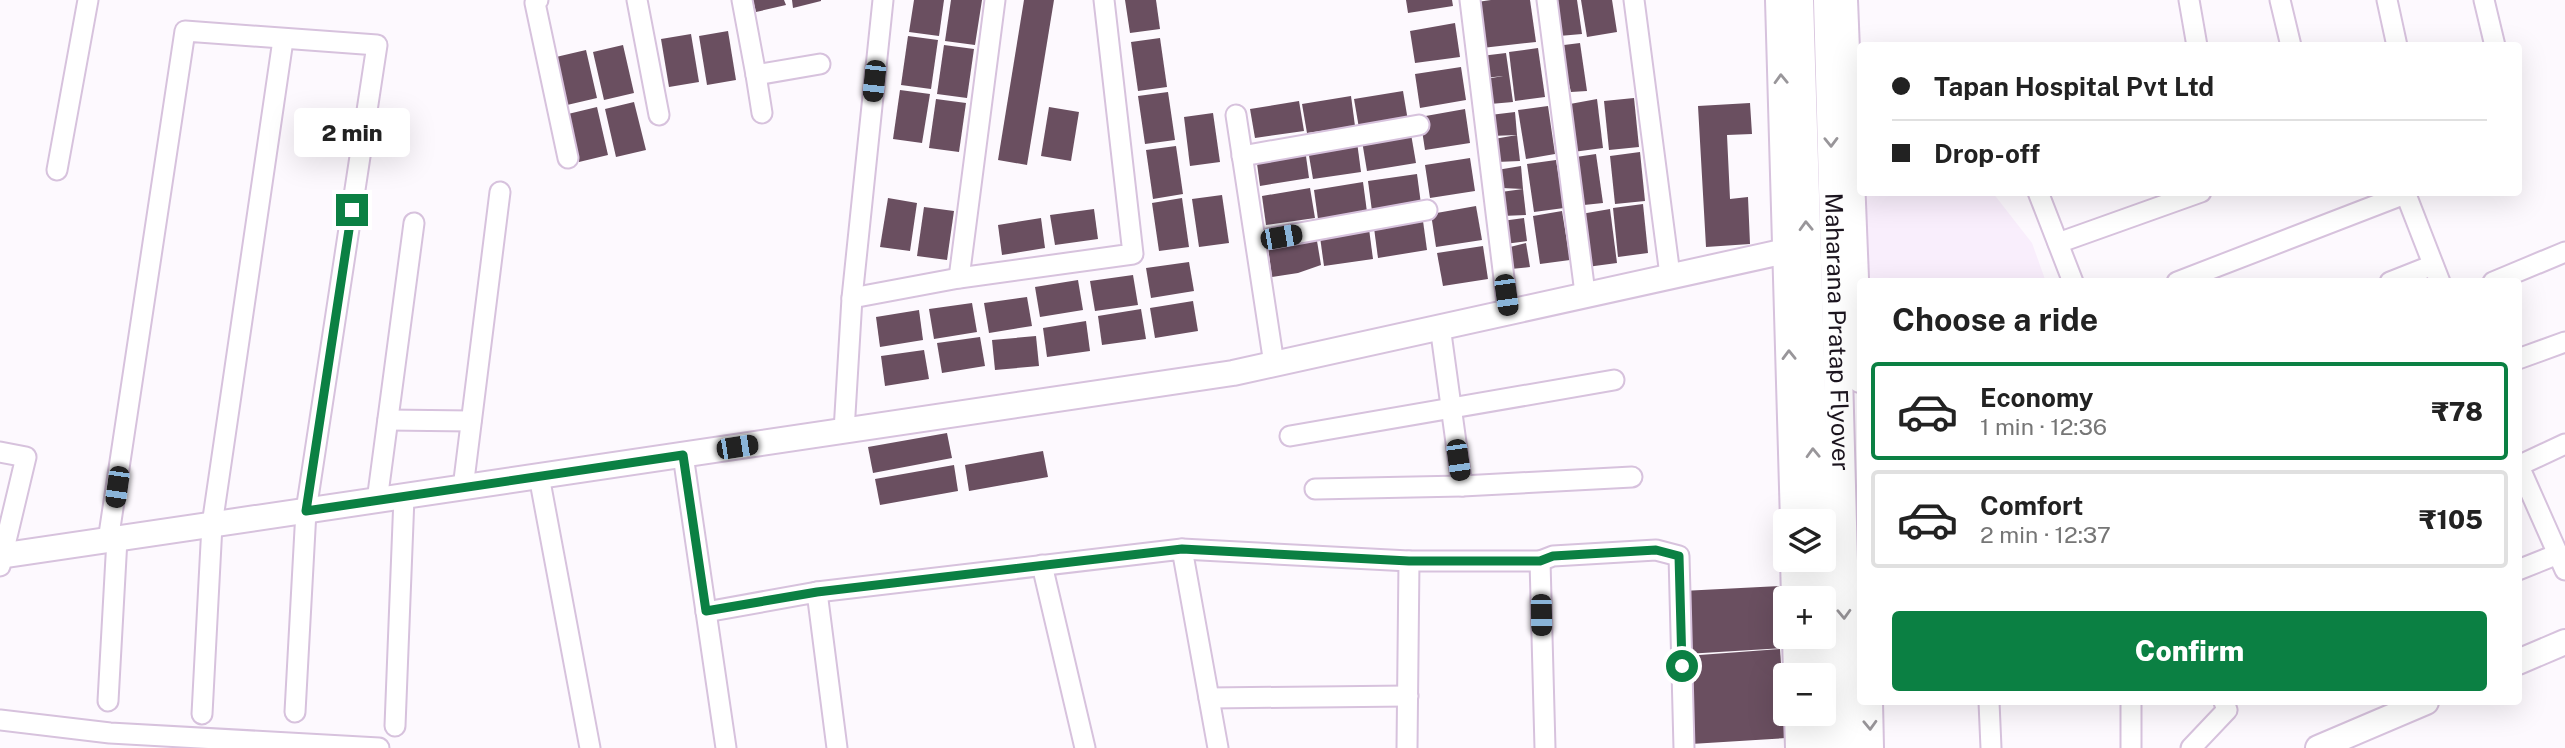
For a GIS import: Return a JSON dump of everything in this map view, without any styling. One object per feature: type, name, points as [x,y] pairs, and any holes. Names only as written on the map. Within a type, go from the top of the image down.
[{"type":"main road","name":"Maharana Pratap Flyover","points":[[1799,0],[1815,509]]},
{"type":"main road","name":"Maharana Pratap Flyover","points":[[1828,0],[1848,748]]},
{"type":"main road","points":[[1821,726],[1822,748]]},
{"type":"street","points":[[57,170],[88,0]]},
{"type":"street","points":[[538,0],[535,3],[568,158]]},
{"type":"street","points":[[636,0],[659,115]]},
{"type":"street","points":[[742,0],[762,113]]},
{"type":"street","points":[[844,431],[852,298],[883,0]]},
{"type":"street","points":[[959,278],[995,0]]},
{"type":"street","points":[[852,298],[959,278],[1133,254],[1104,0]]},
{"type":"street","points":[[1470,0],[1508,311]]},
{"type":"street","points":[[1547,0],[1585,293]]},
{"type":"street","points":[[1634,0],[1670,275]]},
{"type":"street","points":[[1778,0],[1793,509]]},
{"type":"street","points":[[1845,0],[1857,304]]},
{"type":"street","points":[[2189,0],[2196,42]]},
{"type":"street","points":[[2280,0],[2290,42]]},
{"type":"street","points":[[2387,0],[2396,42]]},
{"type":"street","points":[[2484,0],[2494,42]]},
{"type":"street","points":[[108,701],[113,540],[184,31],[377,46],[306,511],[295,712]]},
{"type":"street","points":[[202,714],[212,525],[283,40]]},
{"type":"street","points":[[756,75],[820,64]]},
{"type":"street","points":[[1236,114],[1274,364]]},
{"type":"street","points":[[1242,156],[1419,125]]},
{"type":"street","points":[[463,488],[500,192]]},
{"type":"street","points":[[2040,196],[2071,278]]},
{"type":"street","points":[[2058,243],[2190,196]]},
{"type":"street","points":[[2187,278],[2397,196]]},
{"type":"street","points":[[2406,196],[2437,274],[2414,278]]},
{"type":"street","points":[[1256,241],[1427,210]]},
{"type":"street","points":[[377,500],[414,223]]},
{"type":"street","points":[[0,452],[26,457],[1,560],[113,540],[1233,373],[1585,293],[1786,251]]},
{"type":"street","points":[[2503,278],[2565,252]]},
{"type":"street","points":[[1440,326],[1462,486]]},
{"type":"street","points":[[2522,358],[2565,342]]},
{"type":"street","points":[[1290,436],[1614,380]]},
{"type":"street","points":[[388,420],[471,421]]},
{"type":"street","points":[[2522,463],[2565,444]]},
{"type":"street","points":[[683,455],[726,748]]},
{"type":"street","points":[[2522,474],[2561,562],[2522,569]]},
{"type":"street","points":[[539,477],[590,748]]},
{"type":"street","points":[[1315,489],[1462,486],[1632,477]]},
{"type":"street","points":[[395,726],[404,496]]},
{"type":"street","points":[[706,611],[817,592],[1182,549],[1409,561],[1540,561],[1553,556],[1656,550],[1679,556],[1684,748]]},
{"type":"street","points":[[1182,549],[1218,748]]},
{"type":"street","points":[[1407,748],[1409,561]]},
{"type":"street","points":[[1540,561],[1545,748]]},
{"type":"street","points":[[1042,565],[1085,748]]},
{"type":"street","points":[[817,592],[837,748]]},
{"type":"street","points":[[2522,660],[2565,642]]},
{"type":"street","points":[[1209,698],[1408,696]]},
{"type":"street","points":[[1870,705],[1871,748]]},
{"type":"street","points":[[1990,705],[1991,748]]},
{"type":"street","points":[[2131,705],[2131,748]]},
{"type":"street","points":[[2191,748],[2227,710],[2225,705]]},
{"type":"street","points":[[2318,748],[2419,705]]},
{"type":"street","points":[[0,720],[107,741],[379,748]]},
{"type":"street","points":[[1797,726],[1798,748]]},
{"type":"shaded area","points":[[1864,196],[1995,196],[2032,243],[2045,278],[1868,278]]},
{"type":"building","points":[[753,0],[784,0],[786,5],[756,12]]},
{"type":"building","points":[[792,0],[821,0],[821,1],[793,8]]},
{"type":"building","points":[[914,0],[944,0],[939,36],[909,32]]},
{"type":"building","points":[[951,0],[982,0],[975,45],[945,41]]},
{"type":"building","points":[[1024,0],[1054,0],[1027,165],[998,160]]},
{"type":"building","points":[[1125,0],[1156,0],[1160,29],[1130,33]]},
{"type":"building","points":[[1406,0],[1452,0],[1453,6],[1408,13]]},
{"type":"building","points":[[1530,0],[1536,42],[1482,48],[1477,2]]},
{"type":"building","points":[[1553,0],[1577,0],[1582,34],[1559,36]]},
{"type":"building","points":[[1581,0],[1612,0],[1617,32],[1587,37]]},
{"type":"building","points":[[1455,23],[1460,57],[1415,63],[1410,31]]},
{"type":"building","points":[[728,31],[736,80],[707,85],[699,36]]},
{"type":"building","points":[[691,34],[699,82],[669,87],[661,39]]},
{"type":"building","points":[[908,36],[938,40],[931,89],[901,85]]},
{"type":"building","points":[[1160,38],[1167,87],[1138,91],[1131,42]]},
{"type":"building","points":[[1580,43],[1587,91],[1571,92],[1565,68],[1564,45]]},
{"type":"building","points":[[623,45],[634,93],[604,100],[593,52]]},
{"type":"building","points":[[944,45],[974,49],[967,98],[937,94]]},
{"type":"building","points":[[1538,48],[1545,97],[1515,101],[1509,52]]},
{"type":"building","points":[[586,50],[597,98],[567,105],[556,57]]},
{"type":"building","points":[[1506,53],[1513,102],[1490,104],[1486,79],[1503,76],[1485,78],[1481,56]]},
{"type":"building","points":[[1461,67],[1466,100],[1420,108],[1415,74]]},
{"type":"building","points":[[900,90],[930,94],[922,143],[893,139]]},
{"type":"building","points":[[1403,91],[1408,121],[1359,128],[1354,99]]},
{"type":"building","points":[[1168,92],[1175,140],[1145,144],[1138,96]]},
{"type":"building","points":[[1351,96],[1355,126],[1307,133],[1302,104]]},
{"type":"building","points":[[1634,98],[1639,147],[1609,150],[1604,101]]},
{"type":"building","points":[[936,99],[966,103],[959,152],[929,148]]},
{"type":"building","points":[[1597,99],[1603,148],[1573,152],[1569,126],[1570,104]]},
{"type":"building","points":[[1299,101],[1304,131],[1255,138],[1250,109]]},
{"type":"building","points":[[634,102],[646,150],[616,157],[605,109]]},
{"type":"building","points":[[1750,103],[1752,134],[1727,135],[1730,199],[1748,197],[1750,244],[1706,247],[1698,106]]},
{"type":"building","points":[[1548,106],[1555,154],[1526,159],[1518,110]]},
{"type":"building","points":[[597,107],[608,155],[579,162],[568,114]]},
{"type":"building","points":[[1049,107],[1079,112],[1071,161],[1041,156]]},
{"type":"building","points":[[1465,109],[1470,143],[1425,150],[1420,117]]},
{"type":"building","points":[[1515,112],[1517,135],[1491,136],[1490,115]]},
{"type":"building","points":[[1213,113],[1220,162],[1190,166],[1184,117]]},
{"type":"building","points":[[1411,134],[1416,163],[1367,171],[1362,141]]},
{"type":"building","points":[[1517,135],[1520,161],[1497,162],[1494,139]]},
{"type":"building","points":[[1357,142],[1361,172],[1313,179],[1308,150]]},
{"type":"building","points":[[1176,146],[1183,194],[1153,199],[1146,150]]},
{"type":"building","points":[[1305,149],[1309,178],[1260,186],[1256,156]]},
{"type":"building","points":[[1640,152],[1645,201],[1615,204],[1610,156]]},
{"type":"building","points":[[1596,154],[1603,203],[1584,205],[1576,157]]},
{"type":"building","points":[[1470,158],[1475,191],[1430,198],[1425,165]]},
{"type":"building","points":[[1556,160],[1564,208],[1534,212],[1527,164]]},
{"type":"building","points":[[1521,166],[1523,189],[1502,188],[1497,170]]},
{"type":"building","points":[[1417,174],[1421,204],[1372,211],[1368,181]]},
{"type":"building","points":[[1363,182],[1367,212],[1318,219],[1314,190]]},
{"type":"building","points":[[1310,188],[1315,218],[1266,225],[1262,196]]},
{"type":"building","points":[[1523,189],[1526,215],[1502,216],[1501,192]]},
{"type":"building","points":[[1222,195],[1229,243],[1199,247],[1192,199]]},
{"type":"building","points":[[888,198],[917,203],[910,251],[880,247]]},
{"type":"building","points":[[1182,198],[1189,247],[1159,251],[1152,203]]},
{"type":"building","points":[[1643,204],[1648,253],[1618,257],[1613,208]]},
{"type":"building","points":[[1476,206],[1482,240],[1436,247],[1431,214]]},
{"type":"building","points":[[924,207],[954,211],[947,260],[917,256]]},
{"type":"building","points":[[1094,209],[1098,239],[1055,245],[1050,215]]},
{"type":"building","points":[[1610,209],[1617,263],[1587,267],[1581,214]]},
{"type":"building","points":[[1562,211],[1570,260],[1540,264],[1533,216]]},
{"type":"building","points":[[1041,218],[1045,248],[1002,255],[998,225]]},
{"type":"building","points":[[1524,218],[1527,241],[1505,244],[1502,221]]},
{"type":"building","points":[[1423,221],[1427,250],[1378,258],[1374,228]]},
{"type":"building","points":[[1369,229],[1373,259],[1324,266],[1320,237]]},
{"type":"building","points":[[1316,235],[1321,265],[1298,273],[1272,277],[1268,247]]},
{"type":"building","points":[[1526,243],[1530,267],[1511,269],[1506,248]]},
{"type":"building","points":[[1483,246],[1488,279],[1443,286],[1437,253]]},
{"type":"building","points":[[1189,262],[1194,291],[1151,298],[1146,268]]},
{"type":"building","points":[[1133,275],[1138,305],[1095,311],[1090,281]]},
{"type":"building","points":[[1078,280],[1083,310],[1040,317],[1035,287]]},
{"type":"building","points":[[1027,297],[1032,326],[989,333],[984,303]]},
{"type":"building","points":[[1193,301],[1198,331],[1155,338],[1150,308]]},
{"type":"building","points":[[972,303],[977,332],[934,339],[929,309]]},
{"type":"building","points":[[1141,309],[1146,339],[1102,345],[1098,316]]},
{"type":"building","points":[[919,310],[923,340],[880,347],[876,317]]},
{"type":"building","points":[[1086,321],[1090,351],[1047,357],[1043,328]]},
{"type":"building","points":[[1036,336],[1039,366],[995,370],[992,340]]},
{"type":"building","points":[[980,337],[985,366],[942,373],[937,343]]},
{"type":"building","points":[[924,350],[929,379],[885,386],[881,356]]},
{"type":"building","points":[[947,433],[952,458],[873,473],[868,447]]},
{"type":"building","points":[[1043,451],[1048,477],[969,491],[965,465]]},
{"type":"building","points":[[954,465],[958,491],[880,505],[875,479]]},
{"type":"building","points":[[1773,586],[1773,649],[1686,654],[1682,591]]},
{"type":"building","points":[[1780,649],[1781,663],[1773,663],[1773,726],[1785,726],[1786,738],[1691,744],[1686,656]]},
{"type":"route","points":[[352,210],[306,511],[683,455],[706,611],[817,592],[1182,549],[1409,561],[1540,561],[1553,556],[1656,550],[1679,556],[1682,666]]}]
